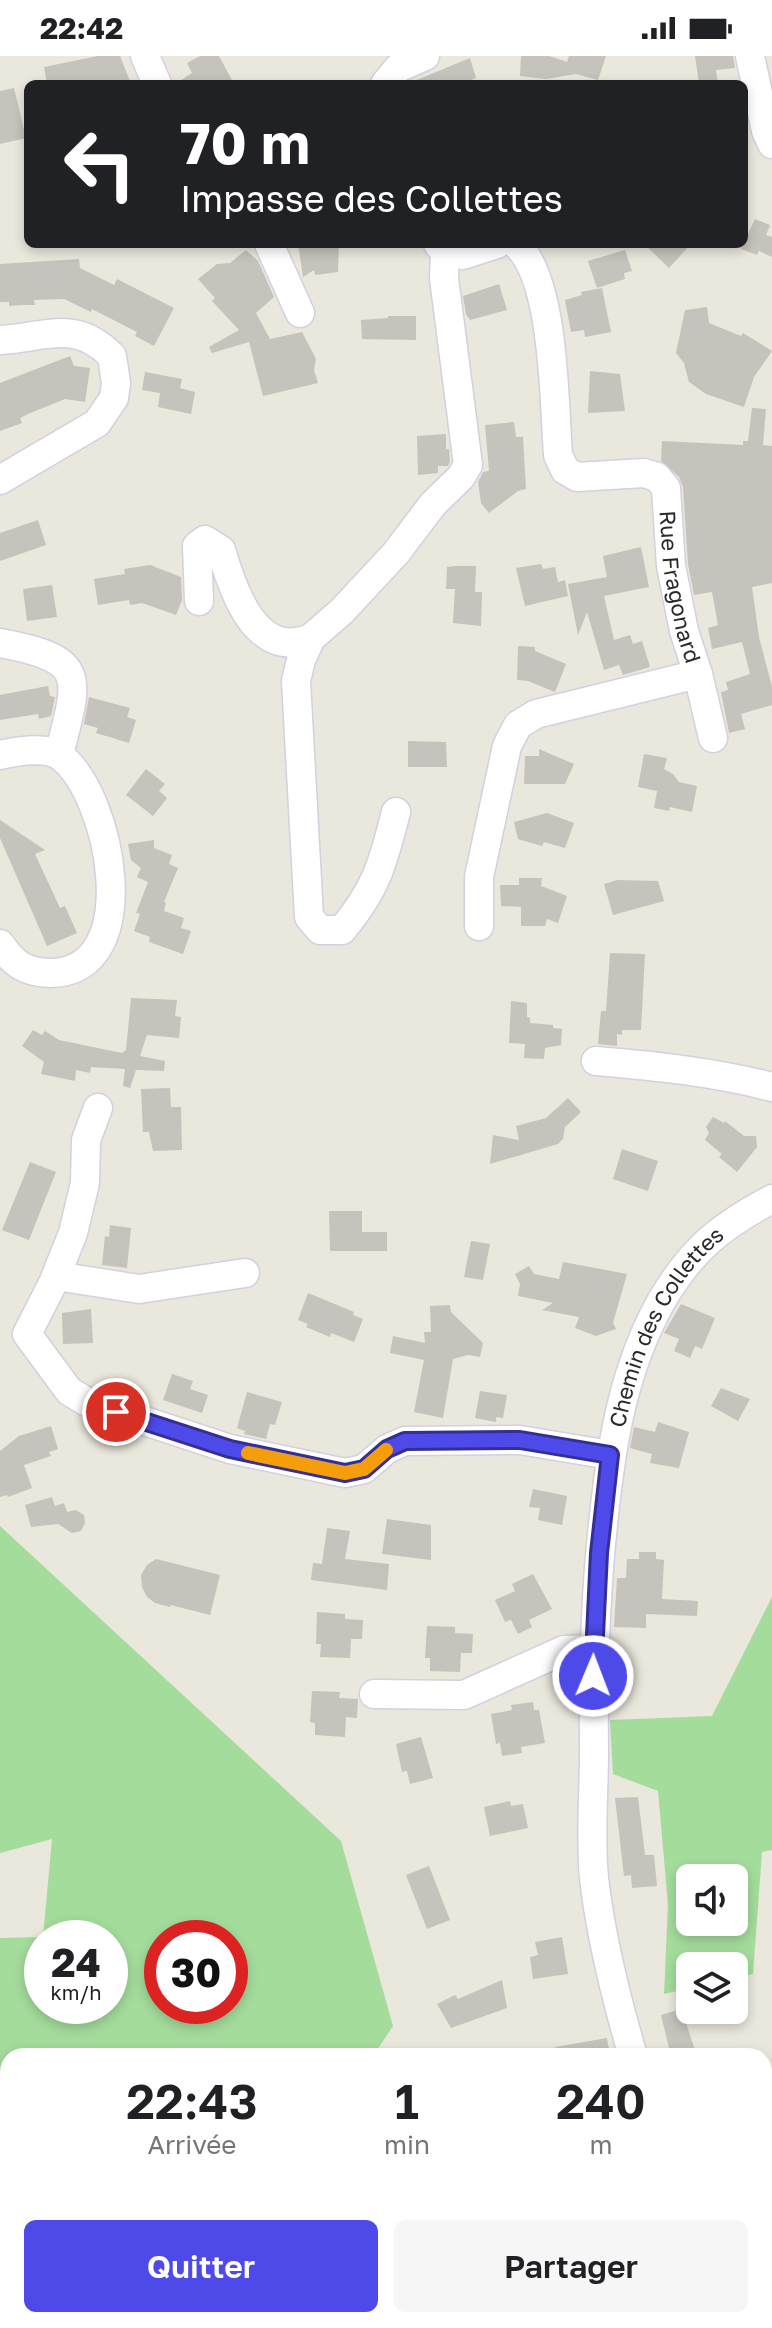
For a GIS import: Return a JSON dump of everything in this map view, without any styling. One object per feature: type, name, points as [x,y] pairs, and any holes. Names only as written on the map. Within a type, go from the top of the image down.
[{"type":"street","points":[[145,56],[155,80]]},
{"type":"street","points":[[388,80],[398,68],[425,56]]},
{"type":"street","points":[[750,56],[766,131],[772,144]]},
{"type":"street","points":[[271,248],[300,313]]},
{"type":"street","points":[[199,601],[197,546],[205,540],[221,550],[234,592],[256,625],[277,643],[296,645],[311,638],[342,611],[396,553],[433,504],[461,477],[468,465],[465,425],[441,248],[463,255],[485,248]]},
{"type":"street","name":"Rue Fragonard","points":[[520,248],[527,255],[545,306],[558,455],[565,470],[577,477],[644,473],[657,477],[666,488],[671,566],[684,631],[713,738]]},
{"type":"street","points":[[0,340],[53,332],[91,338],[112,356],[116,383],[114,398],[97,423],[0,480]]},
{"type":"street","points":[[311,638],[296,681],[309,917],[320,930],[342,930],[363,905],[381,870],[396,812]]},
{"type":"street","points":[[0,643],[39,650],[62,662],[73,678],[74,695],[59,755]]},
{"type":"street","points":[[479,926],[479,877],[507,746],[518,725],[536,714],[698,674]]},
{"type":"street","points":[[0,755],[45,751],[59,755],[87,790],[105,843],[112,900],[106,929],[96,952],[80,967],[53,973],[29,971],[12,962],[0,944]]},
{"type":"street","points":[[596,1061],[671,1067],[772,1087]]},
{"type":"street","points":[[98,1108],[86,1140],[85,1183],[73,1233],[27,1334],[69,1391],[87,1402],[230,1449],[345,1473],[364,1469],[387,1449],[405,1441],[520,1440],[610,1455]]},
{"type":"street","name":"Chemin des Collettes","points":[[631,2048],[608,1965],[594,1876],[593,1649],[610,1455],[626,1383],[644,1336],[663,1299],[708,1239],[734,1219],[772,1199]]},
{"type":"street","points":[[56,1276],[139,1289],[245,1273]]},
{"type":"street","points":[[374,1694],[464,1695],[564,1650],[593,1649]]},
{"type":"green space","points":[[0,1526],[341,1841],[393,2026],[378,2048],[0,2048],[0,1938],[24,1937],[24,2024],[128,2024],[128,1920],[45,1920],[52,1839],[0,1853]]},
{"type":"green space","points":[[772,1597],[772,1850],[762,1852],[753,1974],[748,1975],[748,1952],[676,1952],[676,1991],[664,1994],[668,1905],[658,1791],[613,1774],[610,1720],[712,1716]]},
{"type":"building","points":[[98,56],[120,56],[129,80],[46,80],[44,67]]},
{"type":"building","points":[[200,56],[219,56],[232,80],[181,80],[192,73],[187,63]]},
{"type":"building","points":[[521,56],[549,56],[567,62],[569,56],[606,56],[598,80],[576,74],[546,79],[520,76]]},
{"type":"building","points":[[695,56],[733,56],[735,68],[716,70],[717,80],[698,80]]},
{"type":"building","points":[[470,58],[476,78],[471,80],[417,80]]},
{"type":"building","points":[[14,88],[24,138],[0,144],[0,91]]},
{"type":"building","points":[[755,219],[770,225],[766,235],[772,237],[772,257],[759,251],[757,255],[741,249],[748,248],[748,234]]},
{"type":"building","points":[[299,248],[339,248],[338,272],[315,275],[314,270],[303,277]]},
{"type":"building","points":[[648,248],[687,248],[669,268]]},
{"type":"building","points":[[246,250],[258,261],[274,297],[256,313],[270,339],[302,332],[316,359],[314,370],[318,383],[263,396],[249,342],[212,353],[209,347],[239,330],[212,301],[215,298],[198,279],[217,264],[230,263]]},
{"type":"building","points":[[625,250],[632,271],[624,273],[625,279],[597,288],[588,261]]},
{"type":"building","points":[[79,259],[80,268],[114,285],[117,279],[174,308],[154,346],[135,336],[137,332],[92,309],[91,312],[64,299],[34,300],[35,305],[9,306],[9,302],[0,302],[0,264]]},
{"type":"building","points":[[499,284],[507,310],[470,320],[463,296]]},
{"type":"building","points":[[602,288],[611,332],[585,337],[584,330],[571,332],[565,300],[582,295],[581,292]]},
{"type":"building","points":[[707,307],[709,323],[741,336],[743,333],[772,351],[754,377],[744,407],[706,394],[689,382],[684,363],[676,353],[685,310]]},
{"type":"building","points":[[416,316],[416,340],[362,339],[361,320]]},
{"type":"building","points":[[70,356],[74,366],[90,368],[85,402],[65,399],[28,414],[20,418],[22,423],[0,431],[0,383]]},
{"type":"building","points":[[590,371],[620,374],[625,411],[588,413]]},
{"type":"building","points":[[145,372],[182,379],[180,388],[195,392],[191,414],[158,407],[160,393],[142,390]]},
{"type":"building","points":[[752,408],[766,409],[763,445],[772,446],[772,583],[752,587],[759,637],[772,687],[772,705],[741,714],[745,729],[729,733],[721,692],[728,690],[726,682],[750,674],[742,642],[712,649],[708,628],[718,625],[712,592],[694,595],[688,564],[683,487],[679,477],[661,461],[662,441],[743,445],[743,441],[748,441]]},
{"type":"building","points":[[514,422],[516,437],[523,437],[526,489],[518,491],[489,513],[481,503],[478,482],[483,472],[489,471],[485,425]]},
{"type":"building","points":[[446,434],[448,466],[438,466],[438,473],[418,475],[417,436]]},
{"type":"building","points":[[38,520],[46,545],[0,561],[0,533]]},
{"type":"building","points":[[641,547],[649,587],[604,596],[614,640],[630,635],[633,644],[642,641],[650,667],[623,675],[619,665],[604,670],[587,612],[578,635],[568,584],[607,577],[603,556]]},
{"type":"building","points":[[541,564],[543,569],[555,567],[558,582],[565,580],[568,596],[525,606],[516,568]]},
{"type":"building","points":[[150,565],[181,577],[182,600],[176,615],[142,603],[130,605],[129,600],[98,605],[94,579],[125,574],[124,569]]},
{"type":"building","points":[[476,566],[475,592],[482,592],[481,626],[453,623],[455,589],[446,589],[447,567]]},
{"type":"building","points":[[52,585],[57,617],[27,621],[23,589]]},
{"type":"building","points":[[518,646],[535,647],[535,651],[566,664],[555,692],[517,680]]},
{"type":"building","points":[[48,686],[50,696],[55,697],[51,716],[39,719],[38,714],[0,720],[0,695]]},
{"type":"building","points":[[89,697],[130,708],[127,717],[136,720],[129,743],[96,733],[98,728],[84,724]]},
{"type":"building","points":[[408,741],[446,742],[447,767],[408,767]]},
{"type":"building","points":[[539,749],[574,764],[565,784],[524,784],[525,756],[539,756]]},
{"type":"building","points":[[644,754],[667,758],[664,769],[679,782],[697,786],[692,812],[670,807],[669,811],[654,808],[657,791],[638,787]]},
{"type":"building","points":[[146,769],[165,784],[159,791],[167,798],[153,816],[126,795]]},
{"type":"building","points":[[547,813],[574,823],[565,848],[518,839],[514,822]]},
{"type":"building","points":[[0,820],[45,850],[35,854],[60,908],[65,906],[77,933],[47,946],[0,838]]},
{"type":"building","points":[[154,840],[154,848],[172,855],[169,864],[178,868],[164,902],[164,911],[184,918],[181,928],[191,931],[183,954],[149,942],[150,937],[134,931],[140,914],[136,913],[148,882],[137,877],[141,868],[131,860],[128,844]]},
{"type":"building","points":[[519,878],[542,878],[541,886],[567,896],[558,923],[547,919],[545,926],[521,926],[521,907],[501,906],[500,885],[519,885]]},
{"type":"building","points":[[617,880],[658,881],[664,901],[613,915],[604,884]]},
{"type":"building","points":[[610,953],[645,954],[641,1030],[622,1030],[622,1035],[617,1034],[617,1046],[598,1044],[601,1011],[606,1011]]},
{"type":"building","points":[[131,998],[177,1000],[175,1016],[181,1017],[179,1038],[147,1035],[140,1056],[165,1061],[164,1071],[136,1070],[130,1088],[123,1086],[125,1069],[91,1067],[90,1073],[76,1070],[75,1081],[41,1074],[44,1062],[22,1046],[33,1030],[42,1035],[45,1031],[59,1040],[122,1053],[126,1050]]},
{"type":"building","points":[[511,1001],[527,1003],[530,1023],[562,1029],[561,1045],[545,1048],[544,1059],[524,1058],[525,1044],[509,1043]]},
{"type":"building","points":[[170,1088],[171,1107],[181,1107],[182,1150],[153,1151],[149,1132],[143,1132],[141,1089]]},
{"type":"building","points":[[568,1098],[581,1112],[565,1127],[563,1139],[558,1144],[490,1164],[493,1135],[519,1140],[516,1126],[546,1118]]},
{"type":"building","points":[[713,1117],[725,1121],[744,1136],[756,1136],[757,1147],[737,1172],[705,1140],[709,1133],[706,1127]]},
{"type":"building","points":[[622,1149],[658,1161],[648,1191],[613,1179]]},
{"type":"building","points":[[30,1162],[56,1172],[29,1240],[2,1230]]},
{"type":"building","points":[[329,1211],[362,1211],[362,1232],[387,1232],[387,1251],[330,1251]]},
{"type":"building","points":[[110,1225],[131,1228],[127,1268],[102,1265],[105,1236],[109,1237]]},
{"type":"building","points":[[471,1241],[490,1244],[483,1280],[464,1277]]},
{"type":"building","points":[[563,1262],[627,1274],[613,1323],[616,1329],[596,1336],[575,1328],[579,1317],[542,1310],[553,1303],[518,1296],[520,1284],[515,1274],[529,1266],[534,1274],[559,1279]]},
{"type":"building","points":[[308,1293],[354,1312],[353,1315],[363,1319],[354,1342],[331,1333],[330,1337],[306,1327],[308,1324],[298,1320]]},
{"type":"building","points":[[681,1304],[715,1318],[702,1349],[695,1346],[690,1358],[674,1351],[679,1339],[664,1333]]},
{"type":"building","points":[[450,1305],[451,1312],[483,1343],[480,1357],[468,1355],[453,1359],[443,1418],[414,1412],[424,1360],[390,1353],[393,1336],[425,1343],[424,1332],[431,1332],[430,1306]]},
{"type":"building","points":[[91,1309],[93,1343],[63,1344],[62,1313]]},
{"type":"building","points":[[172,1374],[193,1381],[190,1389],[208,1395],[202,1413],[163,1400]]},
{"type":"building","points":[[721,1388],[750,1399],[738,1421],[711,1406]]},
{"type":"building","points":[[480,1391],[507,1395],[503,1418],[496,1417],[496,1422],[475,1418]]},
{"type":"building","points":[[247,1392],[282,1402],[275,1425],[270,1424],[266,1439],[244,1434],[245,1431],[237,1428]]},
{"type":"building","points":[[658,1422],[689,1432],[679,1468],[650,1463],[652,1454],[630,1448],[634,1427],[655,1432]]},
{"type":"building","points":[[51,1426],[58,1449],[49,1452],[51,1456],[24,1465],[32,1488],[0,1497],[0,1451],[19,1436]]},
{"type":"building","points":[[533,1489],[567,1496],[562,1525],[538,1520],[540,1508],[529,1507]]},
{"type":"building","points":[[52,1497],[55,1506],[64,1503],[67,1512],[76,1510],[84,1515],[85,1523],[81,1531],[72,1533],[58,1524],[31,1527],[25,1505]]},
{"type":"building","points":[[387,1519],[431,1525],[431,1560],[382,1554]]},
{"type":"building","points":[[327,1528],[350,1531],[345,1559],[389,1564],[387,1590],[311,1580],[313,1563],[322,1564]]},
{"type":"building","points":[[639,1552],[656,1552],[656,1559],[664,1560],[662,1599],[698,1601],[697,1616],[646,1614],[646,1628],[614,1627],[617,1578],[626,1578],[627,1559],[639,1559]]},
{"type":"building","points":[[156,1559],[220,1575],[210,1615],[155,1603],[147,1597],[141,1575],[147,1565]]},
{"type":"building","points":[[533,1574],[552,1609],[529,1620],[532,1627],[518,1634],[511,1620],[505,1622],[495,1600],[515,1591],[512,1584]]},
{"type":"building","points":[[317,1612],[345,1614],[345,1619],[363,1620],[362,1639],[351,1639],[350,1658],[320,1657],[321,1644],[316,1644]]},
{"type":"building","points":[[427,1626],[455,1627],[455,1633],[473,1634],[472,1653],[461,1653],[460,1672],[430,1671],[430,1658],[425,1658]]},
{"type":"building","points":[[312,1691],[340,1692],[339,1698],[358,1699],[357,1718],[346,1717],[345,1737],[315,1735],[315,1723],[310,1722]]},
{"type":"building","points":[[533,1702],[534,1710],[539,1710],[545,1743],[521,1747],[522,1753],[502,1756],[500,1743],[496,1744],[491,1714],[512,1710],[511,1705]]},
{"type":"building","points":[[421,1737],[433,1778],[410,1784],[407,1771],[402,1772],[396,1744]]},
{"type":"building","points":[[638,1797],[645,1855],[654,1855],[657,1886],[632,1888],[631,1875],[624,1876],[615,1798]]},
{"type":"building","points":[[510,1801],[511,1806],[523,1804],[528,1828],[490,1836],[484,1807]]},
{"type":"building","points":[[429,1866],[450,1920],[427,1929],[406,1875]]},
{"type":"building","points":[[562,1937],[568,1974],[533,1979],[530,1957],[538,1955],[535,1942]]},
{"type":"building","points":[[502,1980],[507,2008],[451,2028],[437,2004],[455,1995],[458,1999]]},
{"type":"building","points":[[676,2010],[676,2024],[686,2024],[694,2048],[669,2048],[661,2015]]},
{"type":"building","points":[[607,2038],[609,2048],[555,2048]]},
{"type":"slow traffic","points":[[248,1453],[345,1473],[364,1469],[386,1450]]},
{"type":"route","points":[[116,1412],[230,1449],[345,1473],[364,1469],[387,1449],[405,1441],[520,1440],[610,1455],[599,1553],[593,1676]]}]
